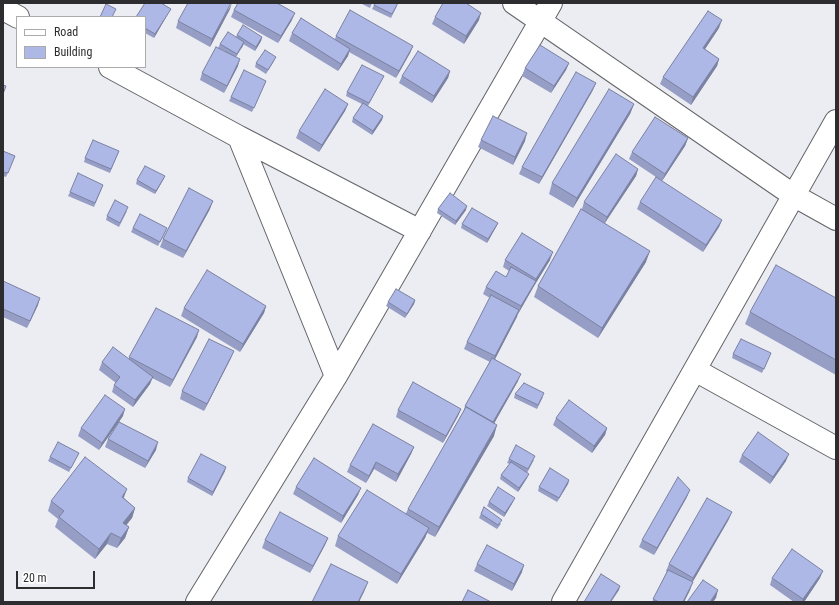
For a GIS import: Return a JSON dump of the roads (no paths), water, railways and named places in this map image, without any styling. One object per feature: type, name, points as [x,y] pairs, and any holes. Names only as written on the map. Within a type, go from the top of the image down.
[{"type":"street","points":[[514,3],[546,12],[793,195],[836,219]]},
{"type":"street","points":[[3,9],[16,16]]},
{"type":"street","points":[[197,602],[336,376],[546,12]]},
{"type":"street","points":[[112,68],[239,137],[420,231]]},
{"type":"street","points":[[563,602],[836,121]]},
{"type":"street","points":[[239,137],[336,376]]},
{"type":"street","points":[[695,370],[836,448]]}]
